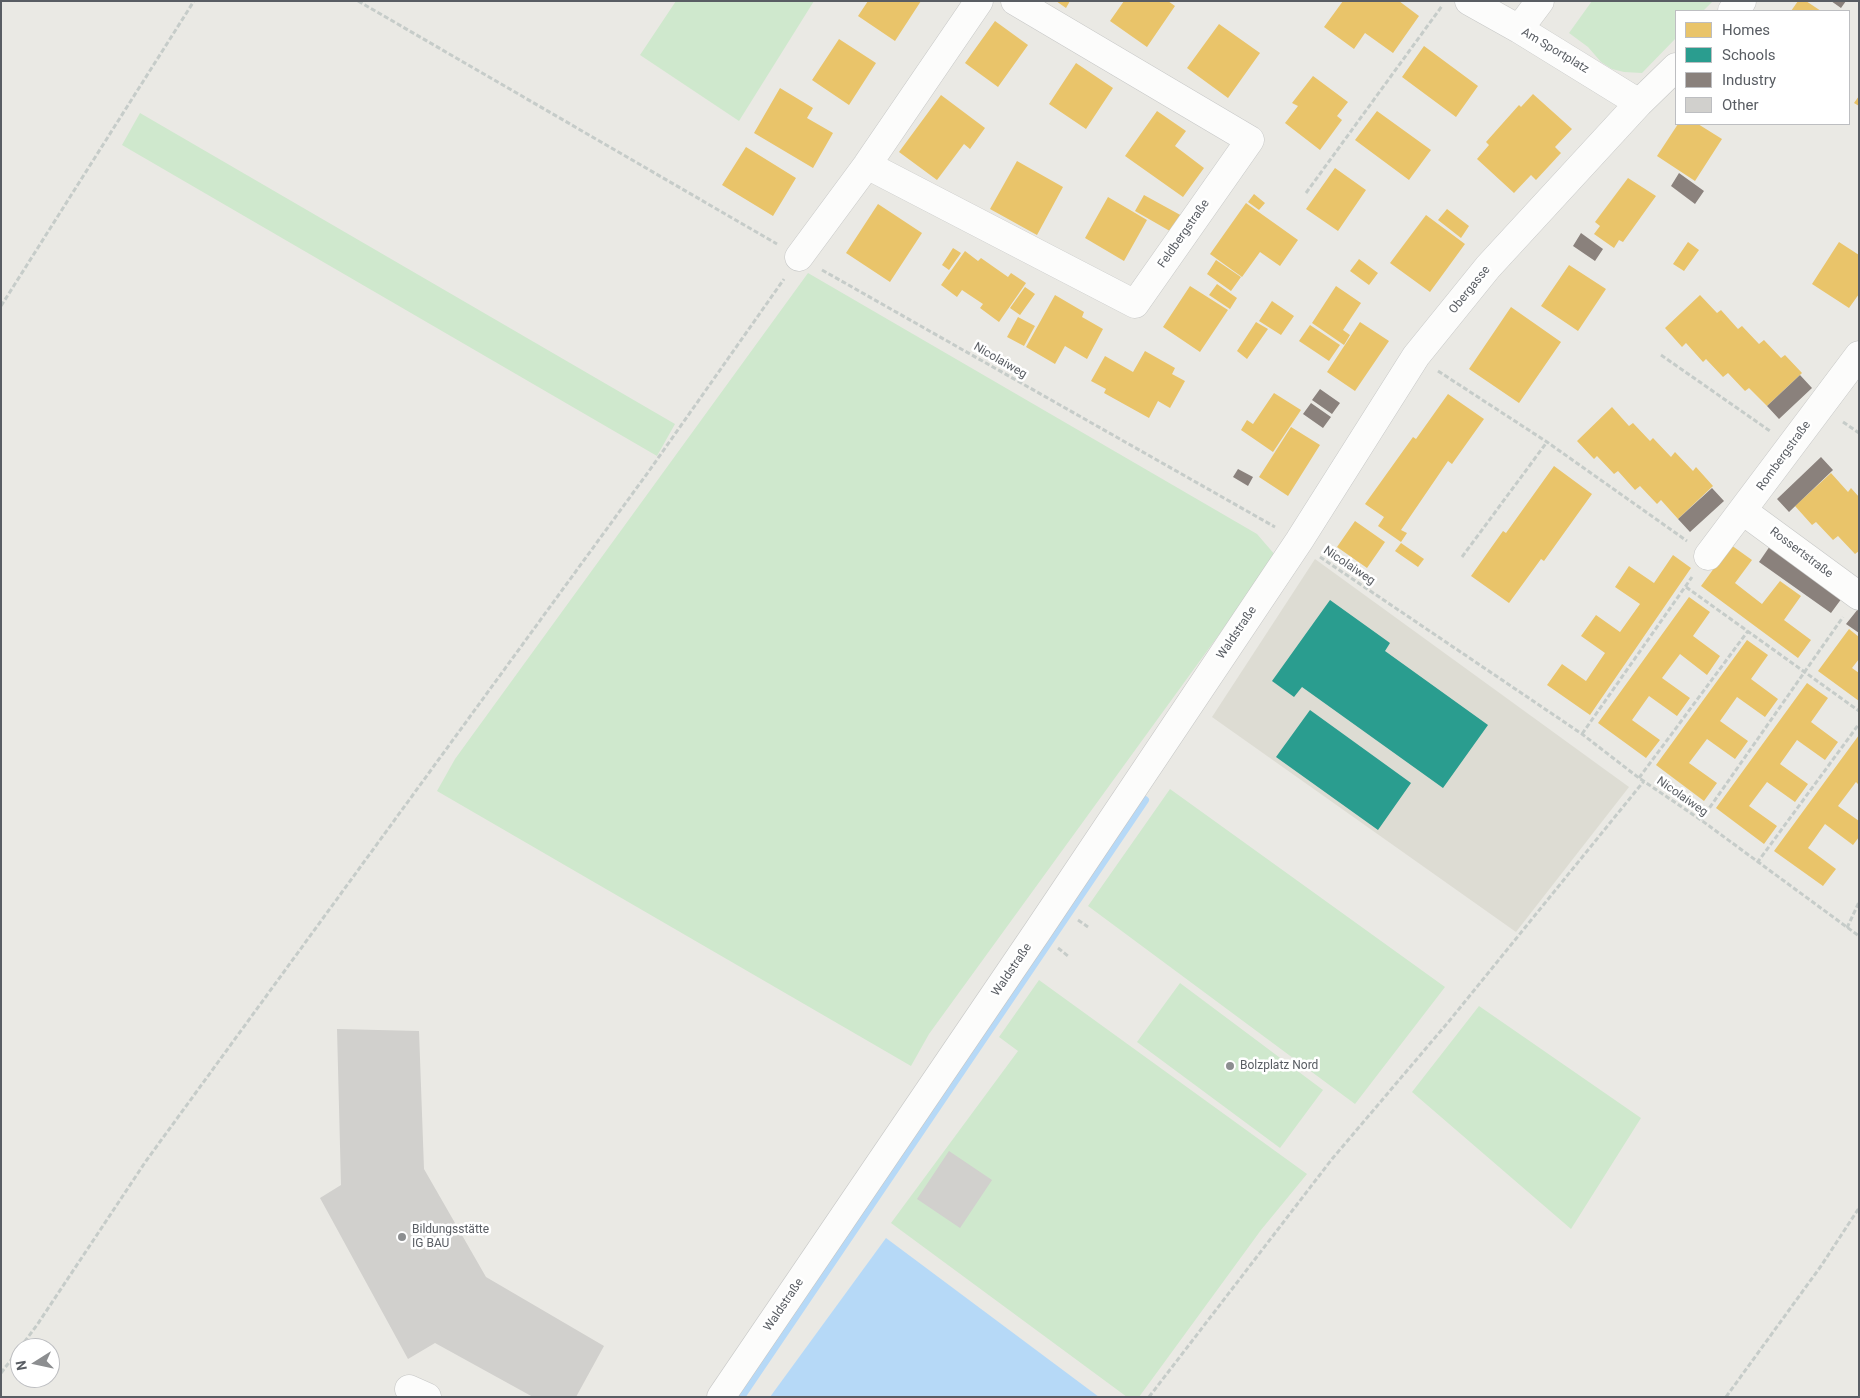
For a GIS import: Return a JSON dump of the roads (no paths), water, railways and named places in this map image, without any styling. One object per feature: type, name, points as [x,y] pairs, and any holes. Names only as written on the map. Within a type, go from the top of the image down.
[{"type":"street","points":[[799,257],[867,165],[979,1]]},
{"type":"street","name":"Feldbergstraße","points":[[867,165],[1135,304],[1250,140],[1014,1]]},
{"type":"street","name":"Am Sportplatz","points":[[1469,1],[1519,29],[1639,103]]},
{"type":"street","points":[[1519,29],[1540,1]]},
{"type":"street","points":[[1733,10],[1742,1]]},
{"type":"street","name":"Obergasse","points":[[1299,541],[1416,356],[1488,267],[1639,103],[1675,68]]},
{"type":"street","name":"Rombergstraße","points":[[1700,566],[1859,355]]},
{"type":"street","name":"Rossertstraße","points":[[1743,511],[1859,596]]},
{"type":"street","name":"Waldstraße","points":[[721,1397],[1037,932],[1299,541]]},
{"type":"water","points":[[886,1238],[1099,1397],[770,1397]]},
{"type":"waterway","points":[[741,1397],[1145,800]]},
{"type":"place","name":"Bolzplatz Nord","points":[[1230,1066]]},
{"type":"place","name":"Bildungsstätte IG BAU","points":[[402,1237]]}]
